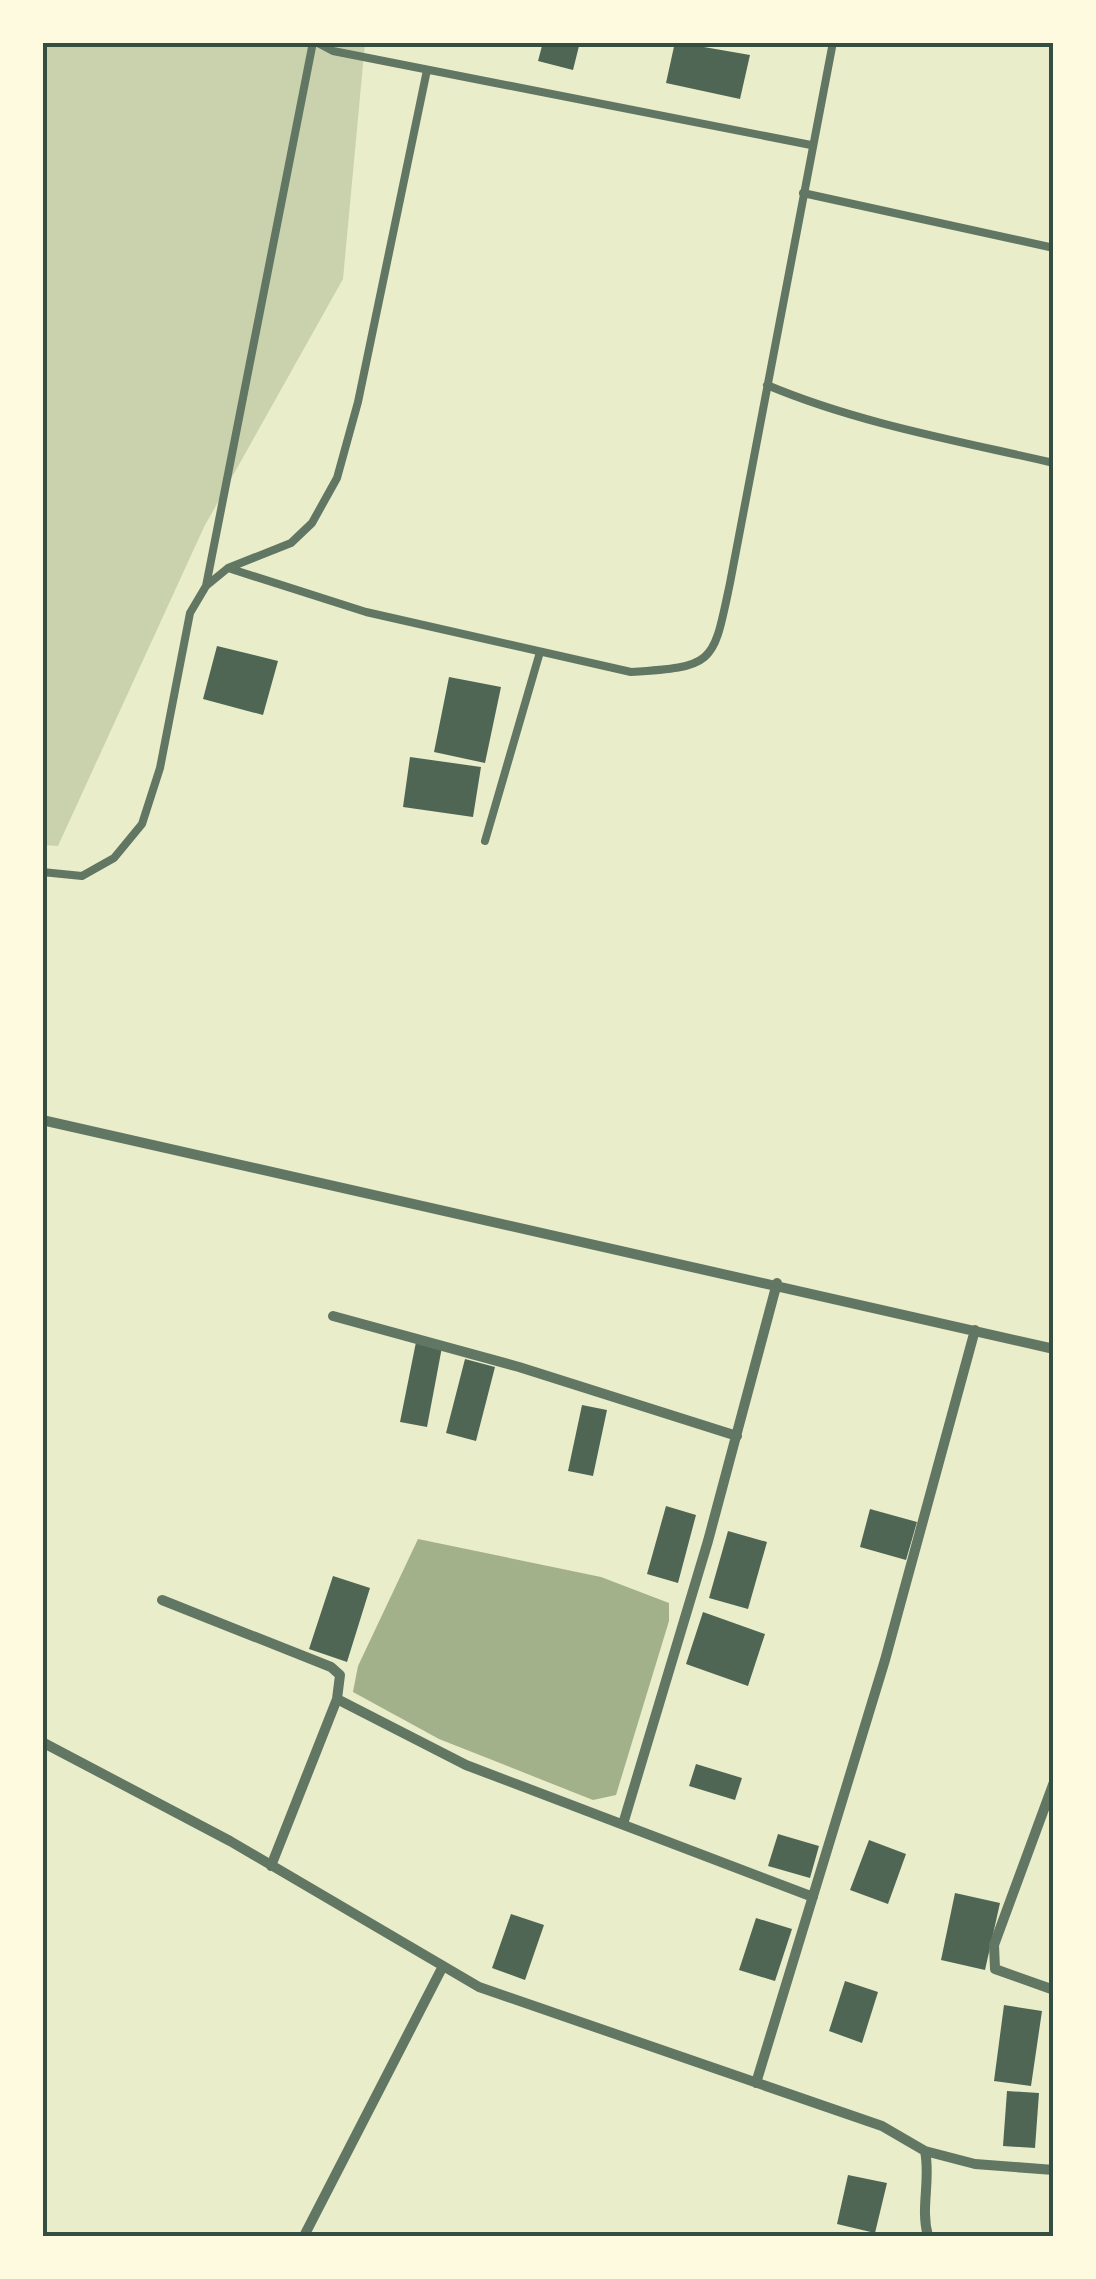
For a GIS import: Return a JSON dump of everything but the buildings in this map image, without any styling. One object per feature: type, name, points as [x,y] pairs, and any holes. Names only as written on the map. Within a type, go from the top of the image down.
[{"type":"street","points":[[42,1120],[777,1283],[1054,1349]]},
{"type":"street","points":[[623,1824],[777,1283]]},
{"type":"street","points":[[333,1316],[519,1367],[736,1436]]},
{"type":"street","points":[[756,2082],[910,1577],[975,1330]]},
{"type":"street","points":[[162,1600],[331,1666],[340,1675],[337,1699],[270,1866]]},
{"type":"street","points":[[337,1699],[466,1765],[813,1897]]},
{"type":"street","points":[[42,1742],[270,1866],[442,1968],[531,2008],[882,2126],[925,2151],[975,2164],[1054,2170]]},
{"type":"street","points":[[1054,1782],[994,1945],[994,1956],[995,1969],[1054,1990]]},
{"type":"street","points":[[304,2236],[442,1968]]},
{"type":"street","points":[[925,2151],[929,2169],[923,2218],[928,2236]]},
{"type":"lane","points":[[42,872],[82,876],[114,858],[142,824],[160,768],[190,613],[206,586],[314,42],[332,52],[812,145]]},
{"type":"lane","points":[[228,568],[366,612],[631,672],[675,669],[705,660],[717,644],[833,42]]},
{"type":"lane","points":[[206,586],[228,568],[290,543],[312,523],[337,478],[358,402],[428,70]]},
{"type":"lane","points":[[803,194],[1054,248]]},
{"type":"lane","points":[[767,385],[925,434],[1054,464]]},
{"type":"lane","points":[[485,841],[540,652]]},
{"type":"shaded area","points":[[42,43],[365,43],[343,279],[204,527],[58,846],[42,845]]},
{"type":"shaded area","points":[[418,1539],[601,1577],[669,1603],[669,1621],[616,1795],[593,1800],[439,1739],[353,1692],[358,1666]]}]
